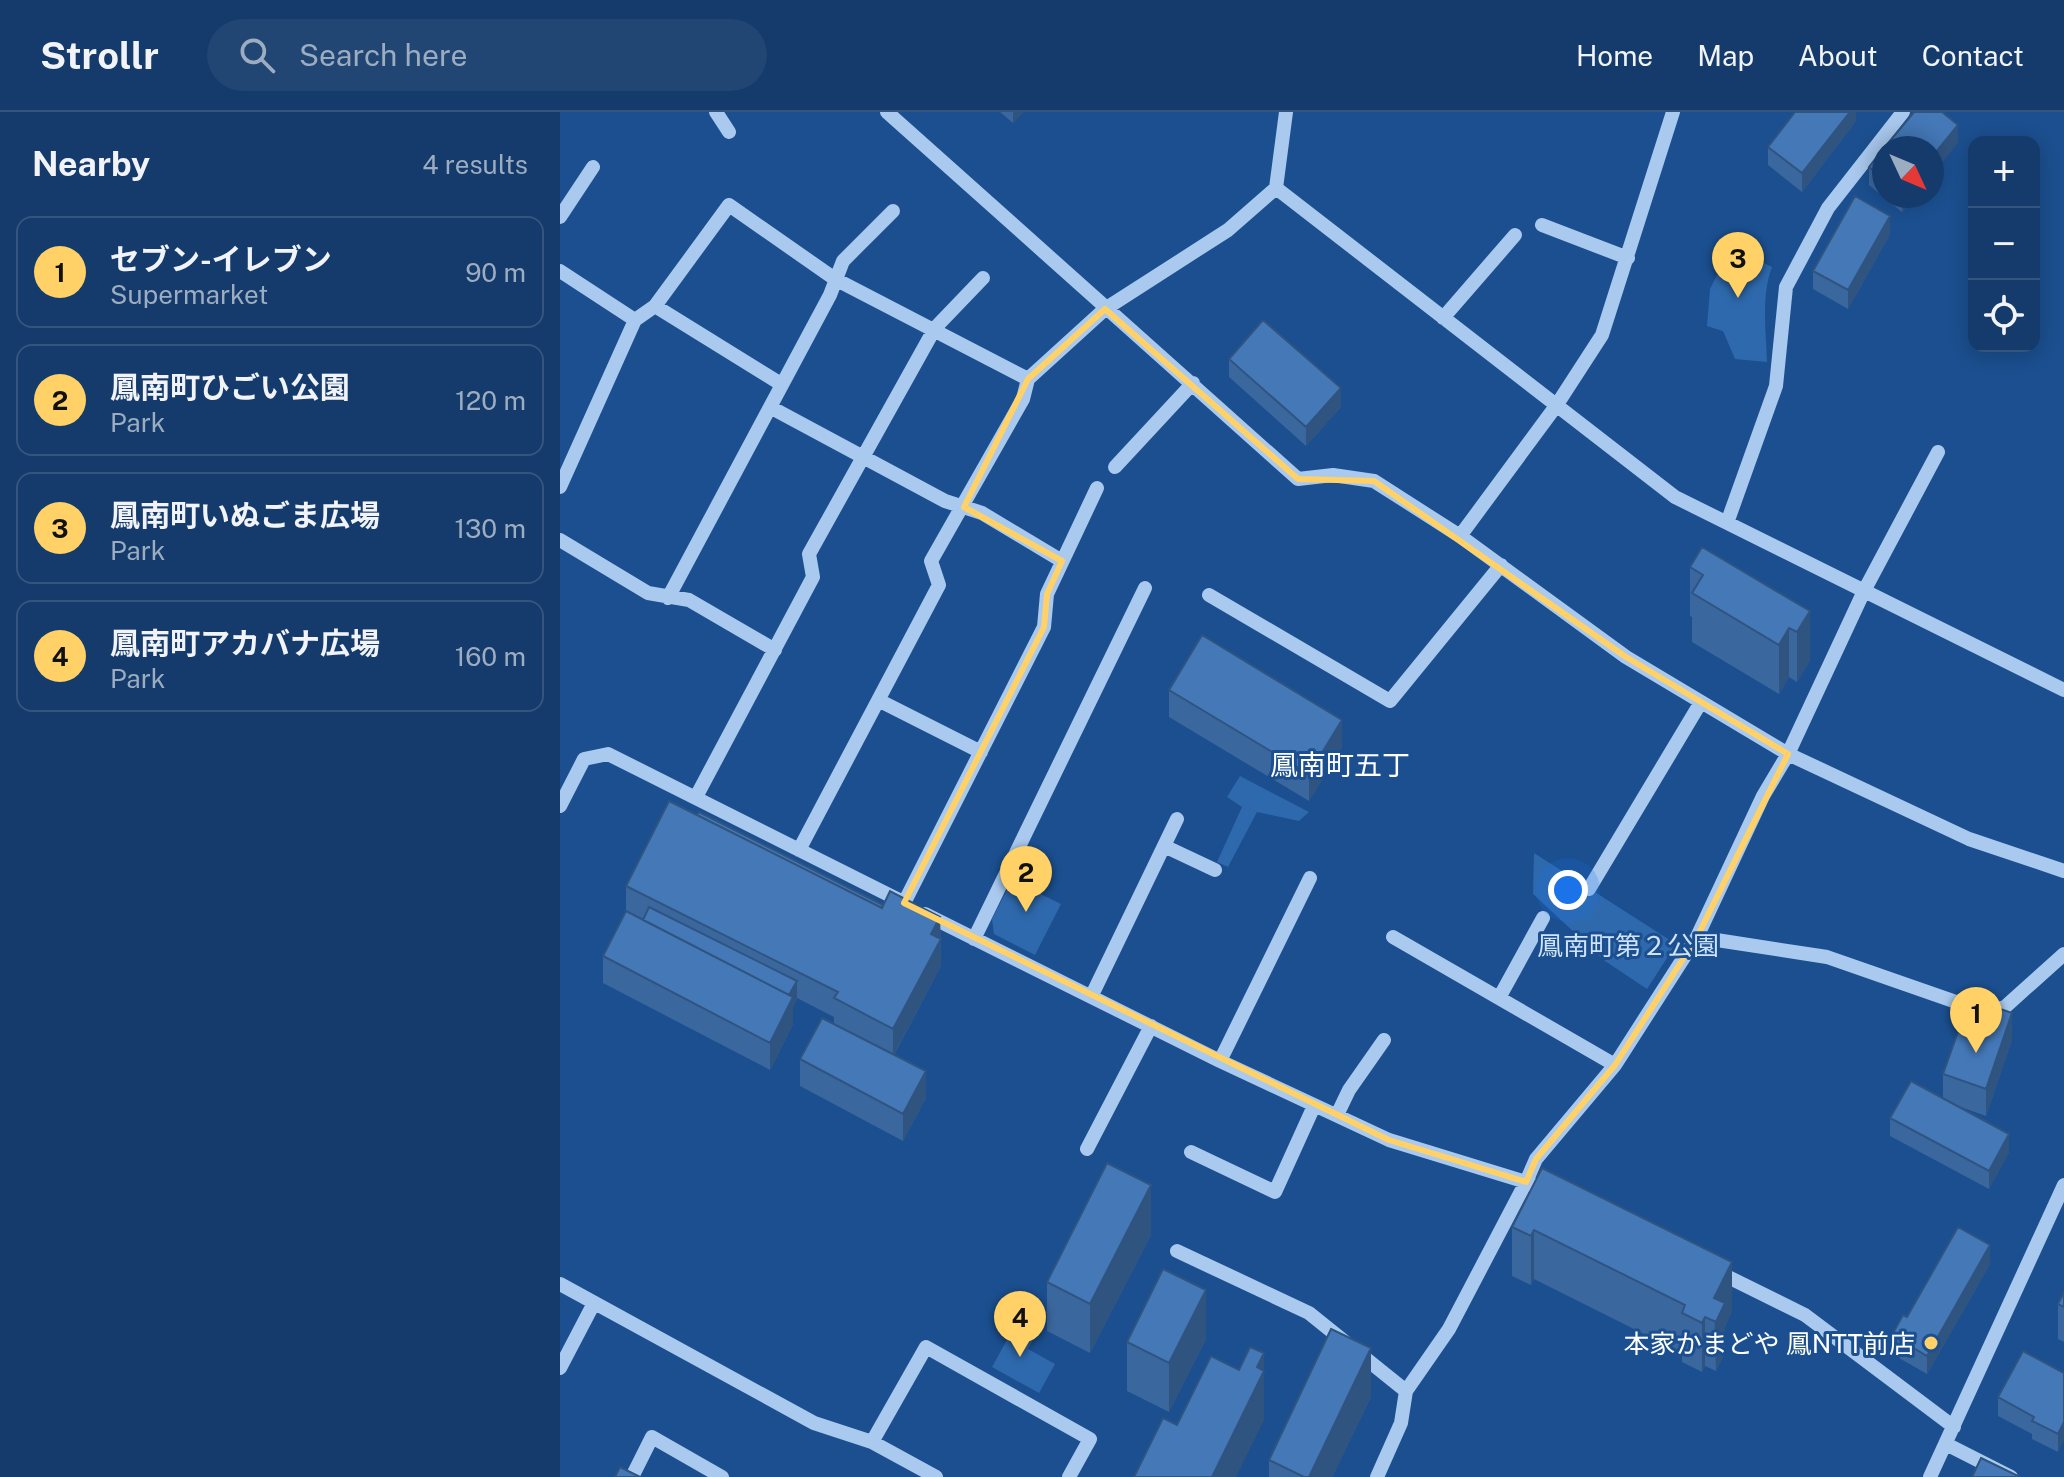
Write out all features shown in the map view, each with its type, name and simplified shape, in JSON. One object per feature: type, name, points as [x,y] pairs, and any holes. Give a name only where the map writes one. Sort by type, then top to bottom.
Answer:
[{"type":"street","points":[[716,112],[729,132]]},
{"type":"street","points":[[887,112],[1298,479],[1333,475],[1374,481],[1460,536],[1626,657],[1788,754],[1969,839],[2064,871]]},
{"type":"street","points":[[799,850],[939,585],[931,561],[1023,399],[1028,379],[1105,309],[1228,230],[1276,188],[1286,112]]},
{"type":"street","points":[[1460,536],[1556,406],[1602,335],[1673,112]]},
{"type":"street","points":[[1727,523],[1776,386],[1786,287],[1828,208],[1903,112]]},
{"type":"street","points":[[560,217],[593,167]]},
{"type":"street","points":[[1276,188],[1675,497],[2064,690]]},
{"type":"street","points":[[560,487],[635,320],[655,306],[729,205],[835,279],[935,328],[1028,379]]},
{"type":"street","points":[[668,598],[830,295],[843,261],[893,211]]},
{"type":"street","points":[[1542,225],[1628,258]]},
{"type":"street","points":[[1443,318],[1515,235]]},
{"type":"street","points":[[560,271],[635,320]]},
{"type":"street","points":[[696,797],[813,577],[809,554],[935,328],[983,278]]},
{"type":"street","points":[[655,306],[781,384]]},
{"type":"street","points":[[1115,467],[1193,383]]},
{"type":"street","points":[[770,407],[945,501],[982,513],[1062,561]]},
{"type":"street","points":[[1377,1477],[1401,1423],[1406,1391],[1449,1329],[1536,1159],[1615,1065],[1697,937],[1763,796],[1788,754],[1864,591],[1938,452]]},
{"type":"street","points":[[904,903],[1044,627],[1047,594],[1097,488]]},
{"type":"street","points":[[560,540],[648,593],[689,600],[775,650]]},
{"type":"street","points":[[1209,595],[1390,701],[1501,565]]},
{"type":"street","points":[[974,939],[1145,588]]},
{"type":"street","points":[[880,701],[981,752]]},
{"type":"street","points":[[1589,889],[1701,702]]},
{"type":"street","points":[[560,806],[584,759],[608,754],[1314,1106],[1389,1140],[1566,1197]]},
{"type":"street","points":[[1092,995],[1177,819]]},
{"type":"street","points":[[1164,846],[1215,870]]},
{"type":"street","points":[[1220,1061],[1310,878]]},
{"type":"street","points":[[1499,998],[1543,918]]},
{"type":"street","points":[[1393,937],[1615,1065]]},
{"type":"street","points":[[1697,937],[1827,957],[1985,1012],[2005,1007],[2064,954]]},
{"type":"street","points":[[1087,1149],[1151,1026]]},
{"type":"street","points":[[1337,1115],[1349,1090],[1384,1040]]},
{"type":"street","points":[[1191,1152],[1275,1192],[1314,1106]]},
{"type":"street","points":[[1930,1477],[2064,1185]]},
{"type":"street","points":[[1177,1251],[1309,1313],[1406,1391]]},
{"type":"street","points":[[1706,1266],[1805,1315],[1954,1427]]},
{"type":"street","points":[[560,1284],[814,1423],[872,1442],[936,1477]]},
{"type":"street","points":[[560,1368],[594,1303]]},
{"type":"street","points":[[872,1442],[926,1347],[1090,1439],[1069,1477]]},
{"type":"street","points":[[632,1477],[652,1437],[722,1477]]},
{"type":"street","points":[[1946,1444],[2011,1477]]},
{"type":"highlighted area","points":[[1105,309],[1298,479],[1374,481],[1626,657],[1788,754],[1697,937],[1615,1065],[1536,1159],[1526,1182],[1389,1140],[904,903],[1044,627],[1047,594],[1062,561],[964,507],[1028,379]]},
{"type":"green space","points":[[1731,247],[1772,267],[1765,302],[1767,362],[1735,359],[1723,331],[1707,326],[1710,289]]},
{"type":"green space","points":[[1240,776],[1309,812],[1299,821],[1257,812],[1228,867],[1217,862],[1242,807],[1227,797]]},
{"type":"green space","name":"鳳南町第２公園","points":[[1534,853],[1676,944],[1647,989],[1605,961],[1533,894]]},
{"type":"green space","points":[[1012,880],[1061,904],[1035,955],[994,934],[992,919]]},
{"type":"green space","points":[[1014,1327],[1034,1338],[1028,1349],[1055,1364],[1039,1393],[992,1367]]},
{"type":"building","points":[[1795,112],[1850,112],[1802,173],[1768,147]]},
{"type":"building","points":[[1914,112],[1942,112],[1958,125],[1944,142],[1944,136],[1894,136]]},
{"type":"building","points":[[1855,196],[1890,216],[1848,290],[1813,271]]},
{"type":"building","points":[[1263,320],[1341,388],[1306,427],[1229,359]]},
{"type":"building","points":[[1702,547],[1810,611],[1797,632],[1789,628],[1779,645],[1692,593],[1703,575],[1690,567]]},
{"type":"building","points":[[1202,635],[1342,720],[1309,774],[1169,690]]},
{"type":"building","points":[[669,801],[882,908],[890,891],[940,917],[931,934],[941,939],[893,1029],[834,998],[838,992],[626,886]]},
{"type":"building","points":[[699,812],[883,905],[882,908],[697,815]]},
{"type":"building","points":[[649,907],[797,981],[789,995],[643,920]]},
{"type":"building","points":[[626,911],[793,997],[770,1043],[603,956]]},
{"type":"building","points":[[1970,998],[2012,1013],[1986,1089],[1943,1074]]},
{"type":"building","points":[[822,1018],[926,1071],[903,1114],[800,1059]]},
{"type":"building","points":[[1911,1081],[2009,1134],[1989,1171],[1890,1118]]},
{"type":"building","points":[[1107,1163],[1151,1185],[1090,1304],[1047,1282]]},
{"type":"building","points":[[1542,1168],[1732,1262],[1714,1298],[1725,1303],[1716,1322],[1705,1317],[1702,1323],[1682,1313],[1685,1305],[1534,1230],[1531,1236],[1512,1227]]},
{"type":"building","points":[[1958,1227],[1990,1245],[1927,1356],[1892,1335],[1903,1315],[1907,1317]]},
{"type":"building","points":[[1163,1269],[1206,1290],[1169,1363],[1127,1342]]},
{"type":"building","points":[[2064,1292],[2064,1307],[2058,1304]]},
{"type":"building","points":[[1331,1329],[1371,1348],[1309,1477],[1304,1477],[1269,1460]]},
{"type":"building","points":[[1250,1347],[1264,1353],[1257,1367],[1264,1371],[1212,1477],[1134,1477],[1163,1418],[1177,1425],[1211,1356],[1239,1370]]},
{"type":"building","points":[[2023,1351],[2064,1373],[2064,1422],[2058,1434],[2032,1421],[2034,1417],[1998,1397]]},
{"type":"building","points":[[1981,1458],[2020,1477],[1972,1477]]},
{"type":"building","points":[[620,1467],[640,1477],[615,1477]]},
{"type":"place","name":"鳳南町いぬごま広場","points":[[1738,298]]},
{"type":"place","name":"鳳南町ひごい公園","points":[[1026,912]]},
{"type":"place","name":"セブン-イレブン","points":[[1976,1053]]},
{"type":"place","name":"本家かまどや 鳳NTT前店","points":[[1931,1343]]},
{"type":"place","name":"鳳南町アカバナ広場","points":[[1020,1357]]},
{"type":"district","name":"鳳南町五丁","points":[[1340,764]]}]
